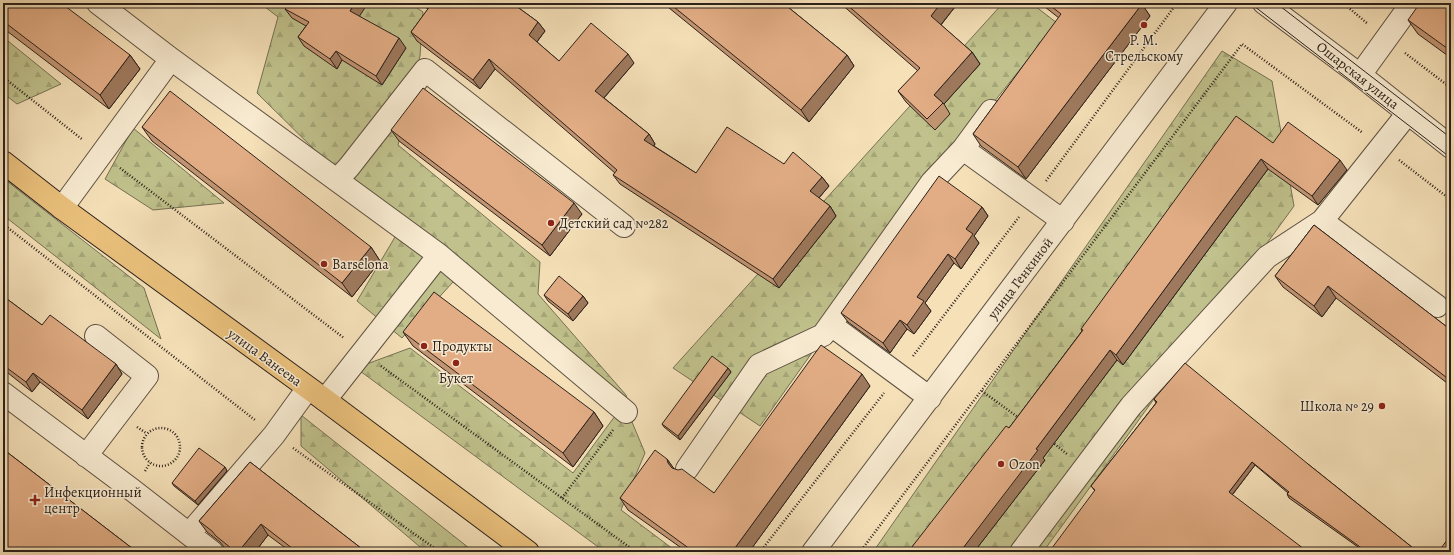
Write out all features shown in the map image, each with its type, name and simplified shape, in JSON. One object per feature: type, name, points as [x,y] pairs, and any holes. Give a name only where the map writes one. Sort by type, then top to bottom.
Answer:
[{"type":"main road","name":"улица Ванеева","points":[[3,162],[62,208],[316,394],[528,552]]},
{"type":"street","name":"улица Генкиной","points":[[813,552],[1226,3]]},
{"type":"street","name":"Ошарская улица","points":[[1264,3],[1360,75],[1451,147]]},
{"type":"street","points":[[1360,75],[1412,3]]},
{"type":"street","points":[[111,6],[172,59],[440,255],[626,412]]},
{"type":"street","points":[[62,208],[172,59]]},
{"type":"street","points":[[337,180],[349,167],[425,70],[624,226]]},
{"type":"street","points":[[687,469],[759,365],[823,335],[932,182],[963,149],[1001,98]]},
{"type":"street","points":[[1021,552],[1131,406],[1267,257],[1322,222],[1408,113]]},
{"type":"street","points":[[963,149],[1063,221]]},
{"type":"street","points":[[1322,222],[1436,306]]},
{"type":"street","points":[[188,534],[274,435],[316,394],[362,353],[440,255]]},
{"type":"street","points":[[831,325],[930,398]]},
{"type":"street","points":[[86,456],[147,376],[96,336]]},
{"type":"street","points":[[3,393],[212,552]]},
{"type":"path","points":[[860,552],[1242,44],[1382,147],[1451,200]]},
{"type":"path","points":[[3,77],[101,154],[362,353],[636,552]]},
{"type":"path","points":[[3,224],[274,435],[440,552]]},
{"type":"path","points":[[760,552],[899,375]]},
{"type":"path","points":[[982,391],[1024,422]]},
{"type":"path","points":[[562,498],[626,412]]},
{"type":"path","points":[[156,428],[167,428],[176,434],[181,444],[179,455],[172,464],[161,466],[150,463],[143,454],[142,443],[146,433],[156,428]]},
{"type":"path","points":[[1049,440],[1085,467]]},
{"type":"green space","points":[[260,3],[410,3],[423,12],[420,56],[398,145],[540,262],[538,294],[626,395],[632,422],[645,453],[621,510],[677,552],[605,552],[356,368],[410,348],[573,473],[618,412],[453,282],[402,338],[357,301],[398,232],[257,93],[278,17]]},
{"type":"green space","points":[[1003,3],[1031,3],[1057,23],[958,147],[760,426],[673,368]]},
{"type":"green space","points":[[3,37],[61,84],[17,104],[3,93]]},
{"type":"green space","points":[[1222,51],[1272,81],[1294,206],[1043,552],[873,552]]},
{"type":"green space","points":[[133,128],[224,203],[153,210],[105,179]]},
{"type":"green space","points":[[3,178],[144,288],[161,339],[3,215]]},
{"type":"green space","points":[[301,415],[474,552],[426,552],[301,446]]},
{"type":"building","points":[[3,3],[61,3],[130,55],[100,95],[3,21]]},
{"type":"building","points":[[289,3],[311,3],[316,6],[318,3],[355,3],[350,11],[399,38],[376,76],[336,51],[330,59],[298,37],[309,22],[285,9]]},
{"type":"building","points":[[426,3],[512,3],[538,22],[529,35],[559,61],[591,23],[628,54],[595,91],[649,134],[644,140],[696,173],[727,127],[784,164],[793,152],[822,177],[810,191],[830,206],[773,279],[613,175],[617,170],[489,59],[473,80],[411,32],[430,6]]},
{"type":"building","points":[[669,3],[783,3],[847,55],[801,110]]},
{"type":"building","points":[[845,3],[941,3],[931,16],[972,52],[934,95],[943,103],[927,119],[898,91],[920,68]]},
{"type":"building","points":[[1047,3],[1142,4],[1018,167],[973,134],[1061,14]]},
{"type":"building","points":[[1420,3],[1451,3],[1451,51],[1408,20]]},
{"type":"building","points":[[423,88],[574,203],[542,245],[391,130]]},
{"type":"building","points":[[170,91],[371,247],[342,283],[142,127]]},
{"type":"building","points":[[1236,116],[1273,143],[1288,122],[1340,160],[1312,196],[1261,159],[1116,355],[1110,350],[1036,449],[1038,450],[960,552],[908,552],[1006,426],[1009,428],[1083,330],[1081,329]]},
{"type":"building","points":[[939,176],[982,207],[966,229],[973,234],[955,259],[948,254],[917,297],[924,301],[907,325],[900,320],[883,343],[841,313]]},
{"type":"building","points":[[1314,225],[1451,330],[1451,381],[1328,286],[1314,306],[1275,276]]},
{"type":"building","points":[[559,276],[583,296],[568,314],[544,295]]},
{"type":"building","points":[[434,292],[594,412],[563,453],[403,332]]},
{"type":"building","points":[[3,296],[42,325],[50,315],[116,364],[82,410],[33,373],[26,382],[3,365]]},
{"type":"building","points":[[821,345],[862,374],[732,552],[694,552],[620,498],[655,450],[667,459],[672,468],[678,470],[682,469],[714,493]]},
{"type":"building","points":[[712,356],[728,368],[678,436],[662,424]]},
{"type":"building","points":[[1185,363],[1418,552],[1367,552],[1287,494],[1289,492],[1252,462],[1229,492],[1308,552],[1049,552],[1095,490],[1091,486],[1157,402],[1154,399]]},
{"type":"building","points":[[199,448],[225,467],[195,501],[172,483]]},
{"type":"building","name":"Инфекционный центр","points":[[3,449],[137,552],[23,552],[16,547],[12,552],[3,552]]},
{"type":"building","points":[[250,462],[366,552],[297,552],[261,524],[238,552],[236,552],[199,521]]},
{"type":"building","points":[[1451,535],[1451,552],[1438,552]]},
{"type":"tram line","points":[[1250,3],[1451,158]]},
{"type":"tram line","points":[[1276,3],[1451,138]]},
{"type":"place","name":"Р. М. Стрельскому","points":[[1144,25]]},
{"type":"place","name":"Детский сад №282","points":[[551,223]]},
{"type":"place","name":"Barselona","points":[[324,264]]},
{"type":"place","name":"Продукты","points":[[424,346]]},
{"type":"place","name":"Букет","points":[[456,363]]},
{"type":"place","name":"Школа № 29","points":[[1382,406]]},
{"type":"place","name":"Ozon","points":[[1001,464]]},
{"type":"place","name":"Инфекционный центр","points":[[35,500]]}]
